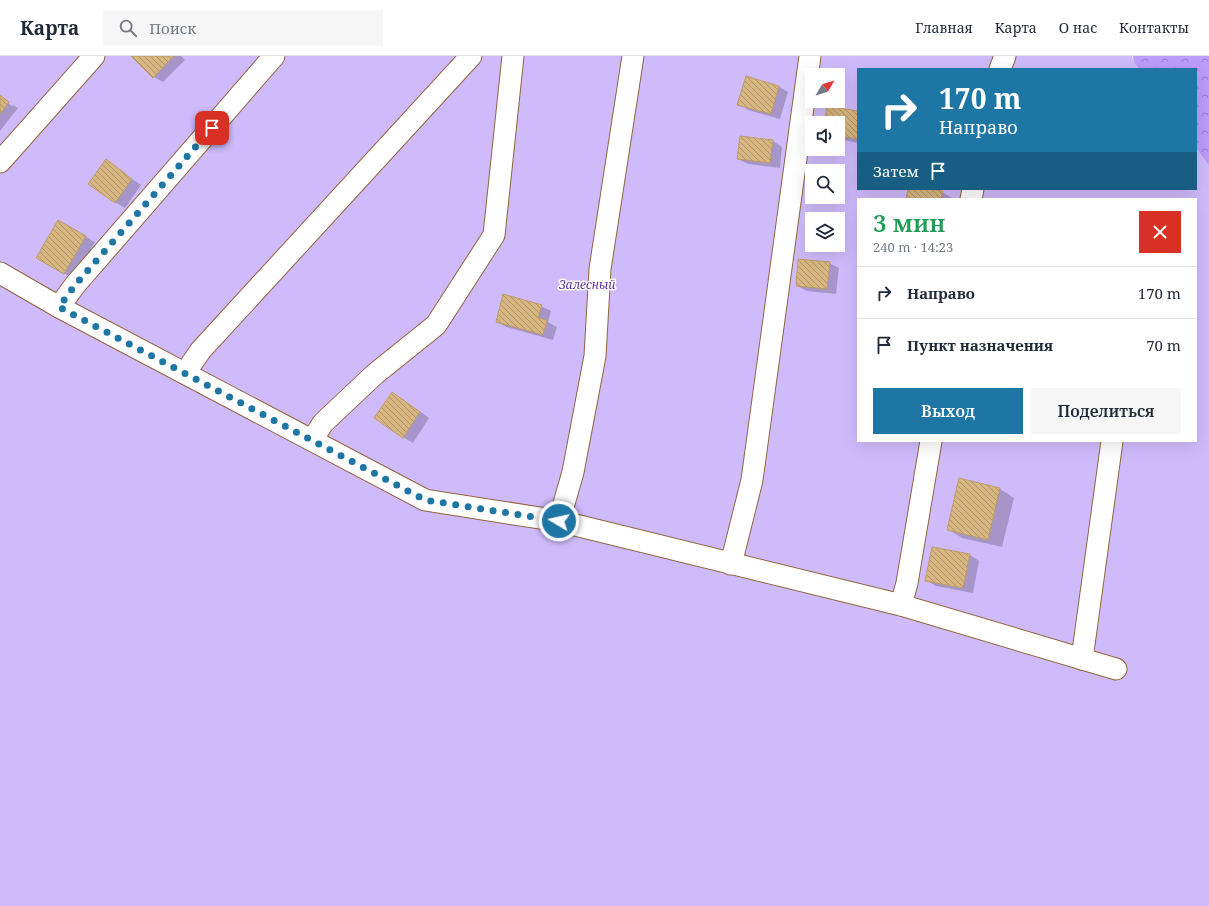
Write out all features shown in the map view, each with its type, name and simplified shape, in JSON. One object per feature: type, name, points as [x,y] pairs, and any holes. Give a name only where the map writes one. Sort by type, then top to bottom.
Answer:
[{"type":"lane","points":[[0,162],[94,56]]},
{"type":"lane","points":[[59,307],[75,285],[274,56]]},
{"type":"lane","points":[[185,373],[201,350],[471,56]]},
{"type":"lane","points":[[312,440],[323,424],[375,374],[436,325],[494,235],[513,56]]},
{"type":"lane","points":[[559,521],[573,472],[595,356],[600,269],[633,56]]},
{"type":"lane","points":[[731,564],[752,480],[810,56]]},
{"type":"lane","points":[[1000,68],[1005,56]]},
{"type":"lane","points":[[0,273],[59,307],[425,500],[559,521],[901,605],[1116,668]]},
{"type":"lane","points":[[901,605],[907,583],[931,442]]},
{"type":"lane","points":[[1082,658],[1112,442]]},
{"type":"green space","name":"Залесный","points":[[0,56],[1132,56],[1134,63],[1138,68],[857,68],[857,190],[1197,190],[1197,149],[1209,166],[1209,906],[0,906]]},
{"type":"green space","points":[[1133,56],[1209,56],[1209,166],[1197,149],[1197,68],[1138,68],[1134,63]]},
{"type":"building","points":[[131,56],[174,56],[153,78]]},
{"type":"building","points":[[746,76],[779,86],[771,114],[737,105]]},
{"type":"building","points":[[0,95],[9,102],[0,114]]},
{"type":"building","points":[[827,108],[857,111],[857,139],[845,137],[845,116],[825,116]]},
{"type":"building","points":[[740,136],[773,140],[770,163],[737,159]]},
{"type":"building","points":[[106,159],[132,179],[115,203],[88,184]]},
{"type":"building","points":[[908,190],[943,191],[941,198],[906,198]]},
{"type":"building","points":[[58,220],[86,236],[64,274],[36,258]]},
{"type":"building","points":[[798,259],[830,262],[827,289],[796,286]]},
{"type":"building","points":[[503,294],[542,305],[538,318],[547,320],[543,335],[496,322]]},
{"type":"building","points":[[392,392],[420,412],[403,438],[374,418]]},
{"type":"building","points":[[959,478],[1000,488],[988,540],[947,530]]},
{"type":"building","points":[[932,547],[970,554],[963,588],[925,581]]},
{"type":"route","points":[[212,128],[75,285],[59,307],[425,500],[559,521]]}]
